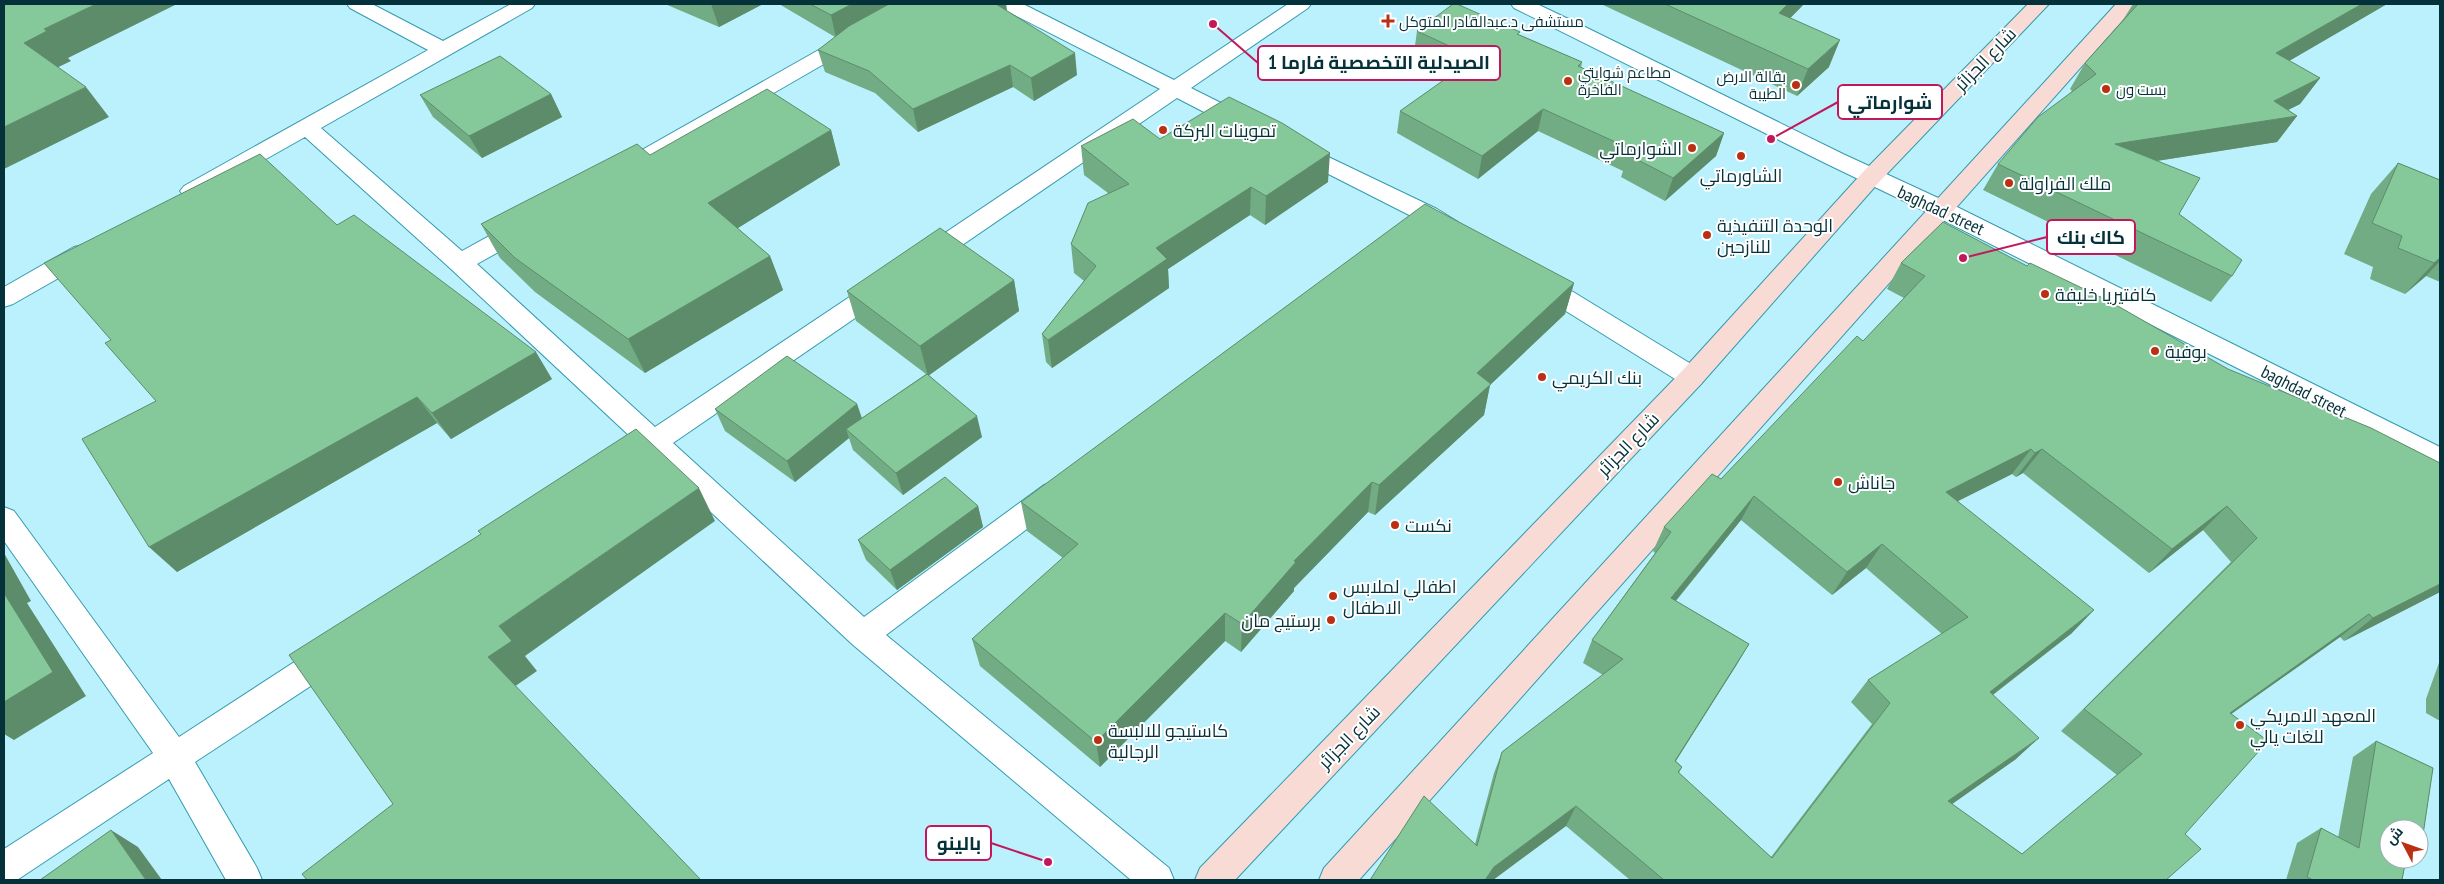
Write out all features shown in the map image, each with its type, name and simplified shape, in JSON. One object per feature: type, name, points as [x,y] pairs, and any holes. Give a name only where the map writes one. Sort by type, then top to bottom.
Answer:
[{"type":"main road","name":"شارع الجزائر","points":[[1212,880],[1692,377],[1870,177],[2039,4]]},
{"type":"main road","points":[[1336,880],[2127,4]]},
{"type":"street","points":[[357,4],[444,50]]},
{"type":"street","points":[[176,200],[525,4]]},
{"type":"street","points":[[597,185],[914,4]]},
{"type":"street","points":[[1008,4],[1428,215],[1471,241]]},
{"type":"street","points":[[604,475],[1301,4]]},
{"type":"street","name":"baghdad street","points":[[1521,4],[1611,46],[1870,177],[1940,209],[2440,459]]},
{"type":"street","points":[[306,126],[460,264],[863,635],[1157,880]]},
{"type":"street","points":[[460,264],[546,214]]},
{"type":"street","points":[[1405,233],[1428,215]]},
{"type":"street","points":[[4,298],[99,244]]},
{"type":"street","points":[[1522,272],[1692,377]]},
{"type":"street","points":[[863,635],[1070,481]]},
{"type":"street","points":[[4,519],[175,758],[245,880]]},
{"type":"street","points":[[4,868],[357,638]]},
{"type":"building","points":[[4,4],[96,4],[44,29],[47,31],[24,43],[86,87],[4,127]]},
{"type":"building","points":[[810,4],[852,4],[831,15]]},
{"type":"building","points":[[889,4],[996,4],[1075,53],[1031,78],[1010,65],[913,109],[869,71],[818,50],[849,26]]},
{"type":"building","points":[[1453,4],[1457,4],[1520,32],[1517,34],[1582,62],[1578,66],[1724,133],[1673,178],[1628,155],[1633,150],[1543,109],[1482,156],[1400,111],[1475,58],[1417,31]]},
{"type":"building","points":[[1665,4],[1788,4],[1779,13],[1840,40],[1808,69]]},
{"type":"building","points":[[2138,4],[2362,4],[2276,53],[2320,78],[2274,101],[2297,116],[2115,144],[2200,178],[2179,214],[2242,260],[2232,276],[1998,164],[2038,117],[2096,74],[2085,63]]},
{"type":"building","points":[[500,56],[551,94],[469,136],[420,95]]},
{"type":"building","points":[[767,89],[831,130],[708,203],[770,256],[628,339],[515,258],[481,224],[637,144],[650,155]]},
{"type":"building","points":[[1229,97],[1282,123],[1330,153],[1266,196],[1251,187],[1156,248],[1167,259],[1048,340],[1042,334],[1096,266],[1071,244],[1088,203],[1129,184],[1081,146],[1133,119],[1160,139]]},
{"type":"building","points":[[260,154],[337,225],[354,215],[536,352],[432,413],[417,397],[149,547],[82,439],[156,401],[105,343],[111,340],[44,263]]},
{"type":"building","points":[[2398,163],[2440,180],[2440,258],[2434,263],[2398,248],[2402,236],[2372,223]]},
{"type":"building","points":[[1425,204],[1574,283],[1477,373],[1491,384],[1379,485],[1372,482],[1294,561],[1296,562],[1242,624],[1225,613],[1096,742],[972,639],[1078,544],[1021,502]]},
{"type":"building","points":[[1943,222],[2027,266],[2030,263],[2109,301],[2228,369],[2371,428],[2440,463],[2440,584],[2373,618],[2369,614],[2230,713],[2268,741],[2185,834],[2201,849],[2166,880],[1664,880],[1576,806],[1494,867],[1485,880],[1370,880],[1424,796],[1477,846],[1502,752],[1623,659],[1592,640],[1671,532],[1664,527],[1712,474],[1721,479],[1857,336],[1863,341],[1925,276],[1901,263]],"holes":[[[2031,449],[2035,453],[2042,449],[2172,549],[2227,506],[2257,538],[2084,709],[2142,754],[2022,854],[1948,801],[2039,738],[1990,692],[2094,610],[1946,492]],[[1754,496],[1847,572],[1882,544],[1968,617],[1868,680],[1890,703],[1772,858],[1678,772],[1682,767],[1675,761],[1749,644],[1671,598]]]},
{"type":"building","points":[[940,228],[1014,280],[920,346],[847,291]]},
{"type":"building","points":[[787,356],[857,404],[787,461],[715,409]]},
{"type":"building","points":[[927,374],[977,416],[896,473],[846,429]]},
{"type":"building","points":[[636,429],[699,488],[499,626],[512,641],[488,657],[701,880],[307,880],[302,874],[393,804],[289,655],[481,534],[478,531]]},
{"type":"building","points":[[945,477],[978,506],[890,570],[858,540]]},
{"type":"building","points":[[4,593],[53,672],[4,702]]},
{"type":"building","points":[[2376,741],[2433,768],[2425,819],[2379,819],[2379,869],[2404,869],[2402,880],[2313,880],[2307,877],[2321,828],[2359,848]]},
{"type":"building","points":[[111,830],[146,880],[40,880]]},
{"type":"place","name":"مستشفى د.عبدالقادر المتوكل","points":[[1388,21]]},
{"type":"place","name":"الصيدلية التخصصية فارما 1","points":[[1213,24]]},
{"type":"place","name":"مطاعم شوايتي الفاخرة","points":[[1568,81]]},
{"type":"place","name":"بقالة الارض الطيبة","points":[[1796,85]]},
{"type":"place","name":"بست ون","points":[[2106,89]]},
{"type":"place","name":"تموينات البركة","points":[[1163,130]]},
{"type":"place","name":"شوارماتي","points":[[1771,139]]},
{"type":"place","name":"الشوارماتي","points":[[1692,148]]},
{"type":"place","name":"الشاورماتي","points":[[1741,156]]},
{"type":"place","name":"ملك الفراولة","points":[[2009,183]]},
{"type":"place","name":"الوحدة التنفيذية للنازحين","points":[[1707,235]]},
{"type":"place","name":"كاك بنك","points":[[1963,258]]},
{"type":"place","name":"كافتيريا خليفة","points":[[2045,294]]},
{"type":"place","name":"بوفية","points":[[2155,351]]},
{"type":"place","name":"بنك الكريمي","points":[[1542,377]]},
{"type":"place","name":"جاناش","points":[[1838,482]]},
{"type":"place","name":"نكست","points":[[1395,525]]},
{"type":"place","name":"اطفالي لملابس الاطفال","points":[[1333,596]]},
{"type":"place","name":"برستيج مان","points":[[1331,620]]},
{"type":"place","name":"المعهد الامريكي للغات يالي","points":[[2240,725]]},
{"type":"place","name":"كاستيجو للالبسة الرجالية","points":[[1098,740]]},
{"type":"place","name":"بالينو","points":[[1048,862]]}]
